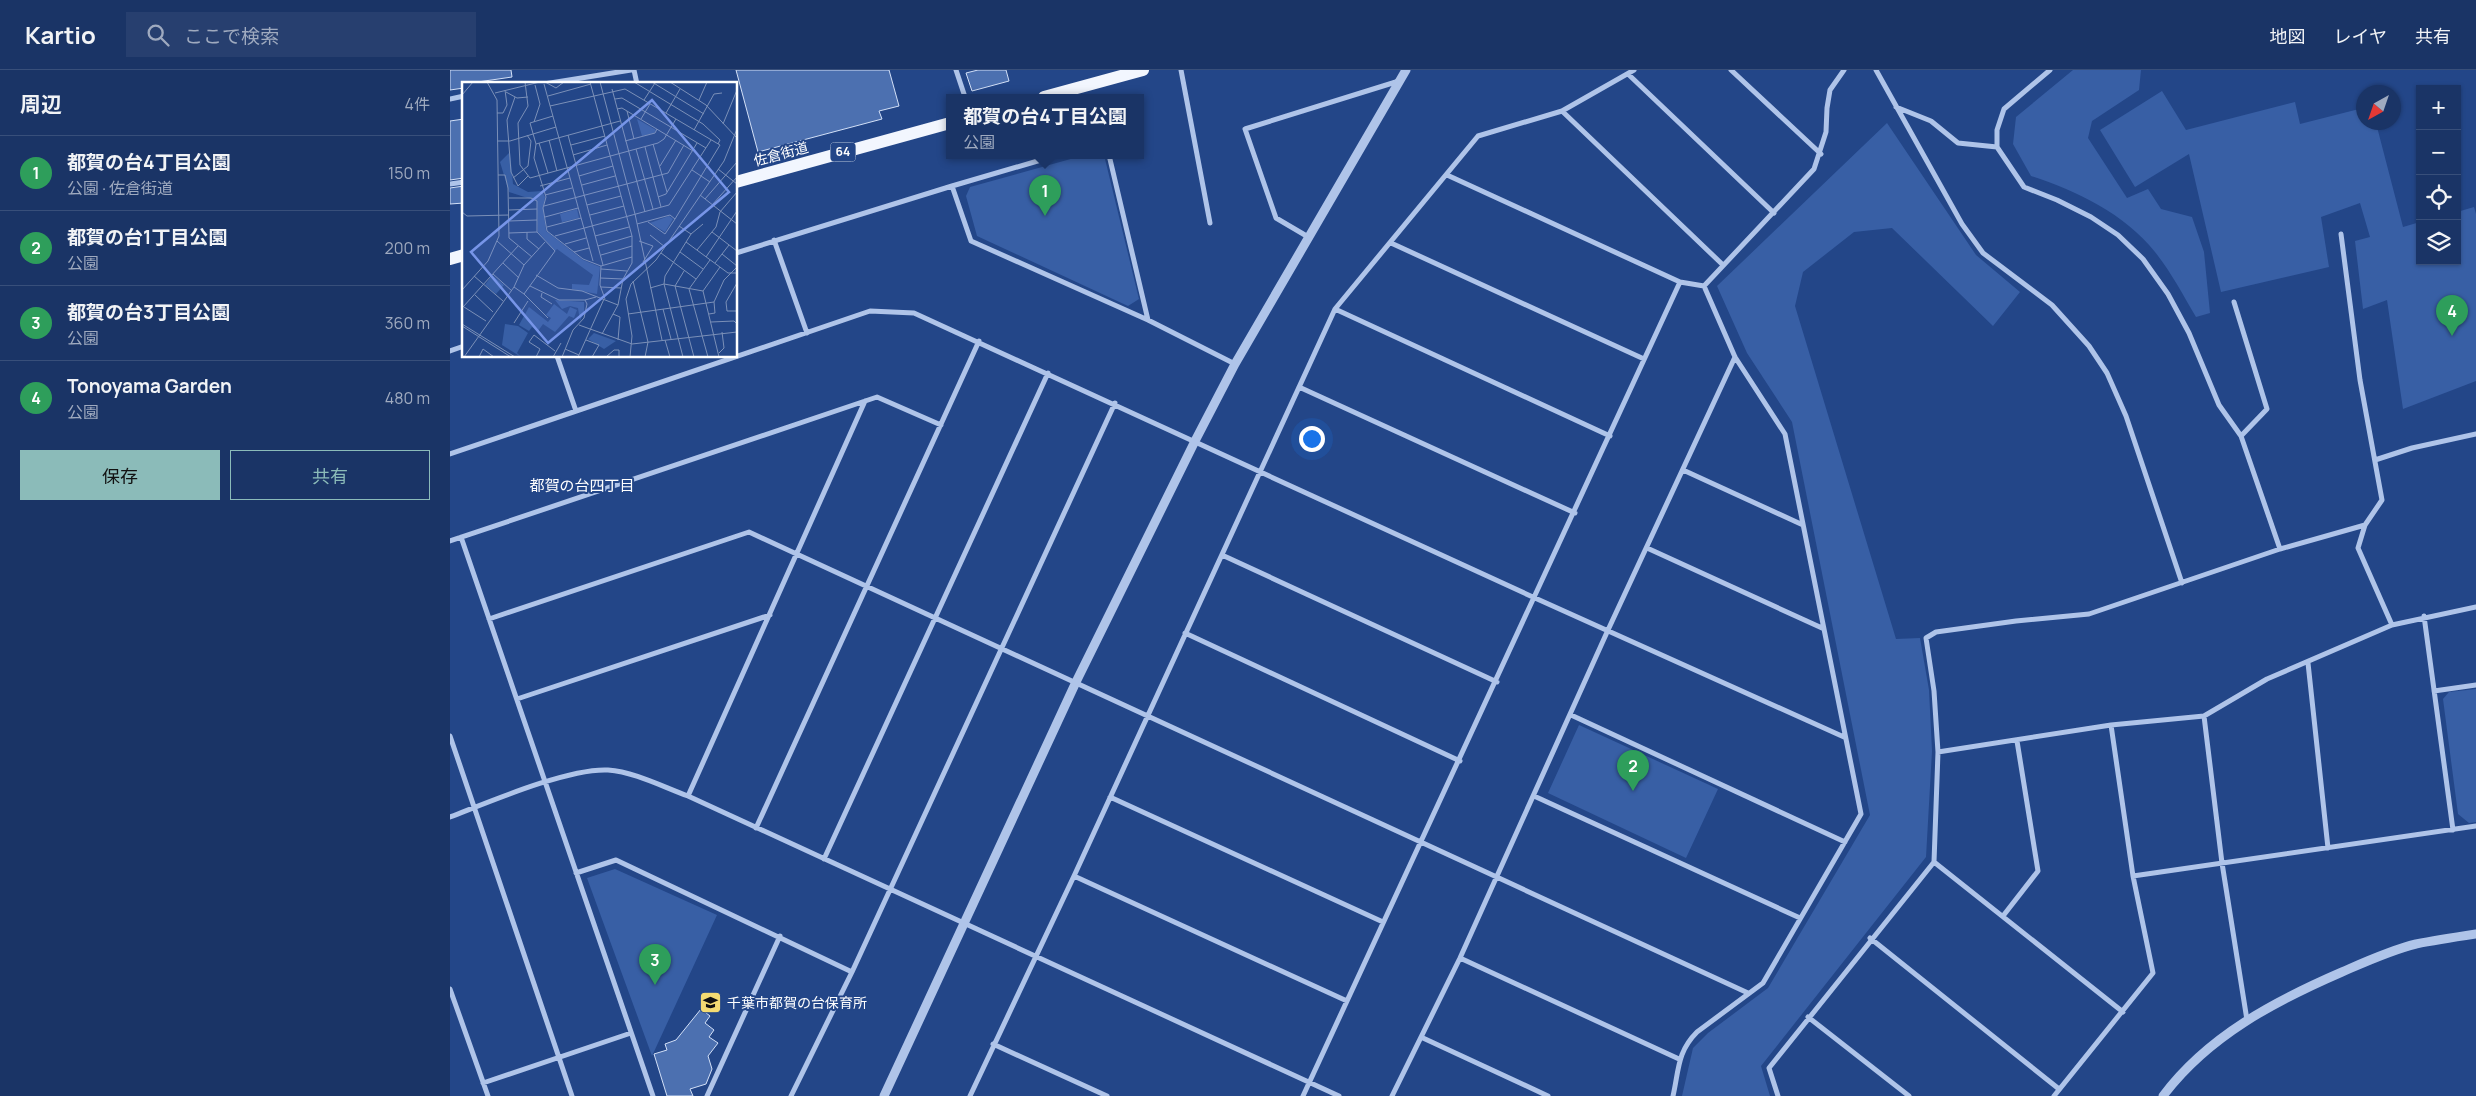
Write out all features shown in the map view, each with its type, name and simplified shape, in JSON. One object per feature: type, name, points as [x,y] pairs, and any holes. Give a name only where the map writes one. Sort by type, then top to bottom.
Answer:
[{"type":"main road","points":[[1055,94],[1142,70]]},
{"type":"main road","name":"佐倉街道","points":[[738,181],[946,124]]},
{"type":"street","points":[[557,82],[633,70]]},
{"type":"street","points":[[956,70],[964,94]]},
{"type":"street","points":[[1181,70],[1210,223]]},
{"type":"street","points":[[884,1096],[1076,682],[1195,441],[1235,364],[1406,70]]},
{"type":"street","points":[[970,1096],[1074,876],[1335,309],[1478,136],[1562,111],[1634,70]]},
{"type":"street","points":[[1731,70],[1821,154]]},
{"type":"street","points":[[1704,286],[1814,169],[1821,154],[1826,132],[1826,108],[1830,90],[1844,70]]},
{"type":"street","points":[[1876,70],[1962,224],[1983,253],[2052,305],[2090,346],[2107,373],[2126,416],[2182,583]]},
{"type":"street","points":[[2050,70],[2004,109],[1997,130],[1997,147],[2024,187],[2057,200],[2091,217],[2118,235],[2143,259],[2168,294],[2189,333],[2219,405],[2241,436],[2280,550]]},
{"type":"street","points":[[1628,74],[1774,212]]},
{"type":"street","points":[[1310,238],[1276,218],[1245,129],[1400,81]]},
{"type":"street","points":[[1896,107],[1931,120],[1958,143],[1997,147]]},
{"type":"street","points":[[1562,111],[1723,264]]},
{"type":"street","points":[[738,252],[1044,159]]},
{"type":"street","points":[[1110,159],[1148,320]]},
{"type":"street","points":[[1447,175],[1680,282],[1704,286]]},
{"type":"street","points":[[952,186],[971,241],[1148,320],[1235,364]]},
{"type":"street","points":[[2340,234],[2360,380],[2382,500],[2365,525],[2358,548],[2392,625]]},
{"type":"street","points":[[774,240],[807,333]]},
{"type":"street","points":[[1391,243],[1644,360]]},
{"type":"street","points":[[1304,1096],[1383,922],[1423,842],[1497,682],[1680,282]]},
{"type":"street","points":[[1673,1096],[1679,1059],[1687,1042],[1696,1032],[1763,983],[1861,814],[1822,628],[1785,434],[1735,357],[1704,286]]},
{"type":"street","points":[[2234,302],[2267,409],[2241,436]]},
{"type":"street","points":[[1335,309],[1610,436]]},
{"type":"street","points":[[738,356],[870,311],[894,310],[914,313],[979,341],[1535,598],[1844,737]]},
{"type":"street","points":[[756,828],[979,341]]},
{"type":"street","points":[[450,351],[462,347]]},
{"type":"street","points":[[1392,1096],[1460,958],[1608,630],[1735,357]]},
{"type":"street","points":[[558,358],[576,411]]},
{"type":"street","points":[[450,454],[733,358]]},
{"type":"street","points":[[824,859],[1048,373]]},
{"type":"street","points":[[1299,387],[1575,513]]},
{"type":"street","points":[[450,541],[877,397],[941,425]]},
{"type":"street","points":[[688,796],[865,401]]},
{"type":"street","points":[[792,1096],[852,972],[1115,404]]},
{"type":"street","points":[[2375,460],[2412,448],[2476,434]]},
{"type":"street","points":[[1683,470],[1803,525]]},
{"type":"street","points":[[1778,1096],[1769,1068],[1870,938],[1934,862],[1938,752],[1934,691],[1926,638],[1936,632],[1990,624],[2089,614],[2280,550],[2365,525]]},
{"type":"street","points":[[489,619],[749,532],[1748,993]]},
{"type":"street","points":[[461,537],[653,1096]]},
{"type":"street","points":[[1647,548],[1822,628]]},
{"type":"street","points":[[1222,555],[1497,682]]},
{"type":"street","points":[[1938,752],[2111,726],[2204,716],[2267,679],[2392,625],[2424,616],[2476,607]]},
{"type":"street","points":[[517,699],[770,615]]},
{"type":"street","points":[[2424,616],[2453,830]]},
{"type":"street","points":[[1185,633],[1460,761]]},
{"type":"street","points":[[2308,662],[2328,848]]},
{"type":"street","points":[[2434,691],[2476,685]]},
{"type":"street","points":[[1571,715],[1845,842]]},
{"type":"street","points":[[2204,716],[2222,863],[2247,1020]]},
{"type":"street","points":[[2054,1096],[2153,973],[2134,876],[2111,726]]},
{"type":"street","points":[[450,736],[572,1096]]},
{"type":"street","points":[[2003,916],[2038,871],[2017,741]]},
{"type":"street","points":[[450,817],[546,782],[590,772],[607,770],[641,779],[688,796],[1339,1096]]},
{"type":"street","points":[[1534,796],[1800,918]]},
{"type":"street","points":[[1110,797],[1383,922]]},
{"type":"street","points":[[2134,876],[2476,826]]},
{"type":"street","points":[[576,873],[616,860],[780,936],[852,972]]},
{"type":"street","points":[[1934,862],[2123,1012]]},
{"type":"street","points":[[1074,876],[1347,1001]]},
{"type":"street","points":[[2163,1096],[2174,1082],[2212,1045],[2247,1020],[2299,991],[2362,963],[2415,944],[2476,934]]},
{"type":"street","points":[[707,1096],[780,936]]},
{"type":"street","points":[[1870,938],[2059,1089]]},
{"type":"street","points":[[1460,958],[1679,1059]]},
{"type":"street","points":[[450,989],[488,1096]]},
{"type":"street","points":[[1808,1016],[1908,1096]]},
{"type":"street","points":[[484,1083],[631,1033]]},
{"type":"street","points":[[1422,1038],[1548,1096]]},
{"type":"street","points":[[993,1044],[1107,1096]]},
{"type":"shaded area","points":[[2073,70],[2141,70],[2139,90],[2092,121],[2088,138],[2127,198],[2148,189],[2161,209],[2192,217],[2204,252],[2210,313],[2196,317],[2161,260],[2143,238],[2129,226],[2082,196],[2031,176],[2013,144],[2016,117]]},
{"type":"shaded area","points":[[2162,91],[2186,130],[2295,102],[2300,124],[2356,110],[2356,130],[2378,130],[2403,227],[2416,223],[2416,265],[2461,265],[2461,211],[2474,207],[2476,214],[2476,381],[2403,409],[2387,300],[2363,309],[2355,241],[2370,237],[2360,203],[2321,217],[2329,267],[2221,292],[2189,154],[2135,187],[2100,130]]},
{"type":"shaded area","points":[[1887,123],[1976,255],[2020,292],[1993,326],[1892,228],[1854,232],[1803,272],[1795,306],[1896,639],[1920,638],[1929,690],[1932,751],[1926,857],[1761,1066],[1770,1096],[1682,1096],[1693,1048],[1708,1033],[1768,988],[1870,815],[1792,422],[1747,353],[1717,286]]},
{"type":"shaded area","points":[[1071,159],[1105,159],[1139,299],[1128,306],[977,236],[966,196],[970,187]]},
{"type":"shaded area","points":[[2476,689],[2476,822],[2469,823],[2458,814],[2443,699],[2449,692]]},
{"type":"shaded area","points":[[1579,725],[1718,789],[1686,858],[1548,793]]},
{"type":"shaded area","points":[[615,869],[717,915],[652,1056],[587,878]]},
{"type":"building","points":[[450,70],[511,70],[512,77],[478,82],[462,82],[462,88],[450,90]]},
{"type":"building","points":[[736,70],[889,70],[899,106],[879,111],[882,119],[758,152]]},
{"type":"building","points":[[978,70],[1006,70],[1009,81],[972,91],[966,73]]},
{"type":"building","points":[[462,119],[462,178],[450,180],[450,121]]},
{"type":"building","points":[[462,186],[462,203],[450,204],[450,188]]},
{"type":"building","points":[[701,1009],[710,1016],[705,1023],[714,1030],[709,1037],[718,1043],[708,1056],[712,1069],[706,1084],[690,1089],[693,1096],[667,1096],[654,1054],[667,1050],[665,1044],[676,1040]]},
{"type":"place","name":"都賀の台4丁目公園","points":[[1045,216]]},
{"type":"place","name":"Tonoyama Garden","points":[[2452,336]]},
{"type":"place","name":"都賀の台1丁目公園","points":[[1633,791]]},
{"type":"place","name":"都賀の台3丁目公園","points":[[655,985]]},
{"type":"place","name":"千葉市都賀の台保育所","points":[[711,1003]]},
{"type":"district","name":"都賀の台四丁目","points":[[582,486]]}]
